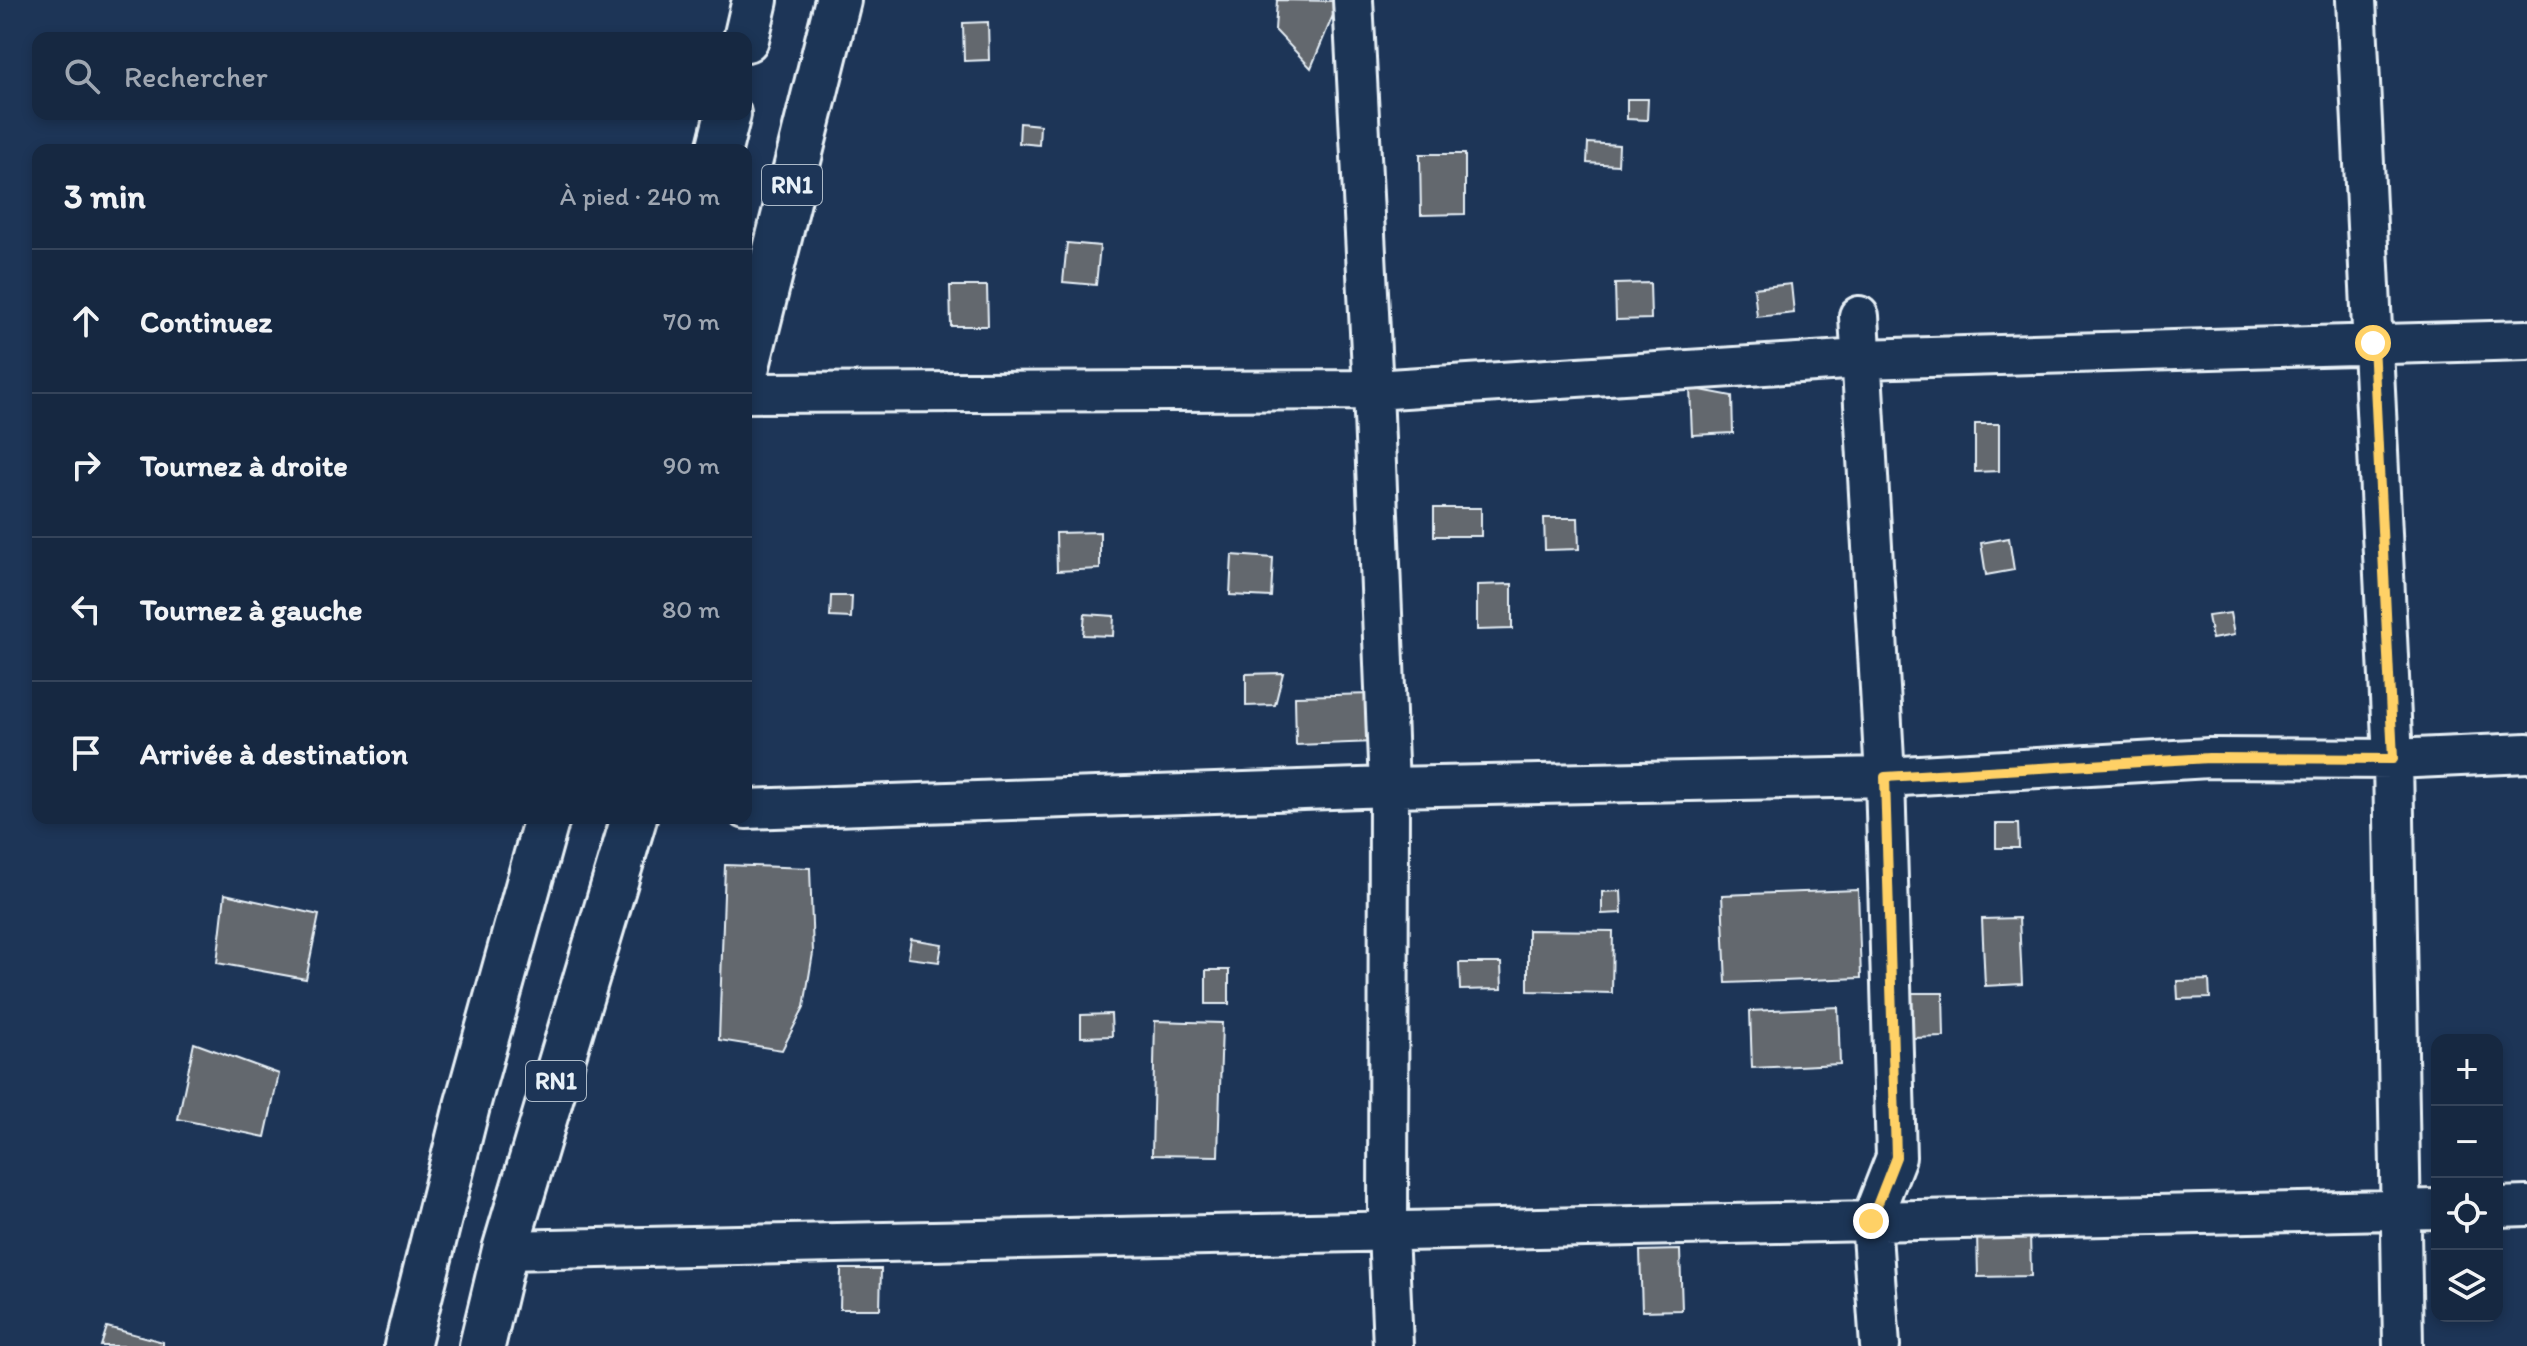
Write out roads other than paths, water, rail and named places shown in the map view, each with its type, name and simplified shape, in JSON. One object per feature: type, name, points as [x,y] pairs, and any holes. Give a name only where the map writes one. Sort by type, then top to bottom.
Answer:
[{"type":"highway","points":[[748,32],[755,0]]},
{"type":"highway","name":"RN1","points":[[752,346],[838,0]]},
{"type":"highway","points":[[720,144],[726,120]]},
{"type":"highway","points":[[407,1346],[467,1106],[545,824]]},
{"type":"highway","name":"RN1","points":[[482,1346],[505,1250],[632,824]]},
{"type":"street","points":[[1353,0],[1389,787],[1388,1232],[1393,1346]]},
{"type":"street","points":[[2356,0],[2393,759],[2403,1346]]},
{"type":"street","points":[[1859,316],[1885,777],[1896,1157],[1871,1221],[1880,1346]]},
{"type":"street","points":[[752,393],[1373,390],[1861,359],[2527,340]]},
{"type":"street","points":[[752,809],[1389,787],[1885,777],[2209,758],[2393,759],[2527,753]]},
{"type":"street","points":[[2503,1207],[2527,1206]]},
{"type":"street","points":[[505,1250],[2431,1209]]}]
